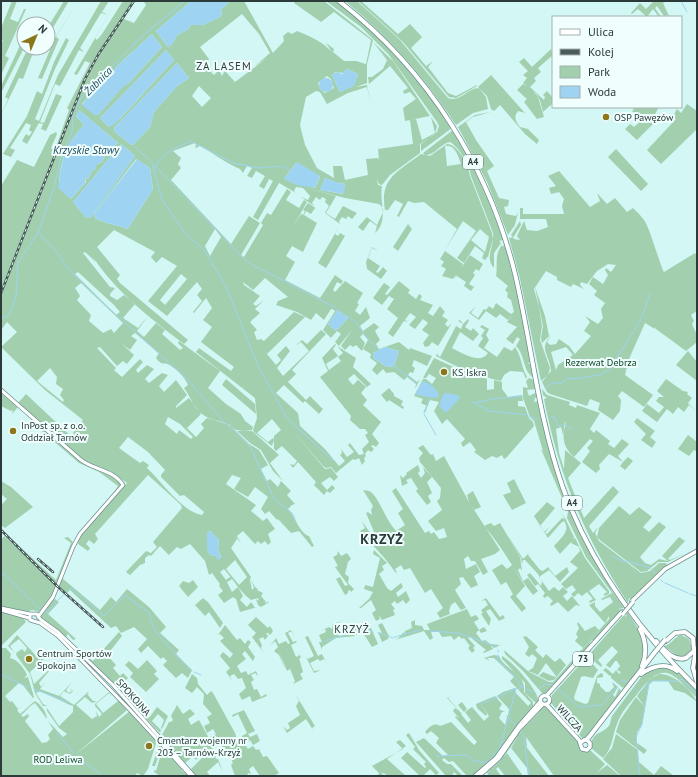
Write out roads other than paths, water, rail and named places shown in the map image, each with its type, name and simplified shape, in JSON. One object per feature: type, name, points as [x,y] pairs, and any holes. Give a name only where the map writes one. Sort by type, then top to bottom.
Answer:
[{"type":"highway","name":"A4","points":[[339,1],[380,37],[408,66],[440,107],[469,154],[490,199],[507,245],[534,363]]},
{"type":"highway","name":"A4","points":[[343,1],[382,35],[413,68],[446,112],[471,153],[495,204],[511,250],[554,460],[575,517],[602,570],[636,621],[696,685]]},
{"type":"highway","name":"A4","points":[[542,401],[559,466],[585,533],[622,597],[656,641],[696,685]]},
{"type":"highway","points":[[590,743],[590,740],[640,673],[645,657],[646,645],[636,621]]},
{"type":"highway","points":[[583,741],[589,738],[665,640],[672,632],[679,629],[688,631],[693,636],[697,647],[693,668],[696,685]]},
{"type":"highway","points":[[656,641],[671,656],[677,659],[686,658],[694,651],[693,638],[685,632],[675,633],[665,640]]},
{"type":"highway","points":[[640,673],[653,667],[667,666],[676,670],[696,685]]},
{"type":"main road","points":[[1,390],[84,462],[114,476],[123,485],[77,539],[53,596],[36,622],[32,622],[28,618],[1,609]]},
{"type":"main road","name":"73","points":[[479,776],[499,758],[522,726],[546,701],[633,602],[665,569],[697,551]]},
{"type":"main road","points":[[1,609],[30,614],[43,611]]},
{"type":"main road","points":[[36,613],[38,617]]},
{"type":"main road","points":[[28,618],[30,614]]},
{"type":"main road","name":"SPOKOJNA","points":[[38,617],[58,632],[113,685],[194,776]]},
{"type":"main road","name":"SPOKOJNA","points":[[36,622],[44,625],[58,636],[191,776]]},
{"type":"main road","points":[[108,687],[110,684],[113,685]]},
{"type":"main road","name":"73","points":[[475,776],[496,758],[519,726],[546,701]]},
{"type":"main road","name":"WILCZA","points":[[546,701],[583,741],[590,743]]},
{"type":"main road","points":[[583,741],[581,748],[585,750],[589,748],[590,743]]},
{"type":"water","points":[[191,1],[234,1],[229,2],[221,10],[222,15],[220,17],[203,25],[191,25],[188,29],[178,35],[168,47],[156,31]]},
{"type":"water","name":"Krzyskie Stawy","points":[[152,34],[162,47],[129,83],[120,90],[105,108],[96,116],[82,105],[90,94],[102,85],[117,66]]},
{"type":"water","name":"Krzyskie Stawy","points":[[166,50],[174,60],[116,123],[109,127],[100,118]]},
{"type":"water","name":"Krzyskie Stawy","points":[[177,63],[189,78],[177,86],[154,112],[150,127],[133,145],[130,144],[115,132],[114,128]]},
{"type":"water","points":[[347,69],[358,74],[354,86],[340,92],[332,75],[337,72],[342,74]]},
{"type":"water","points":[[323,78],[329,78],[333,82],[333,88],[329,92],[323,92],[319,88],[319,82]]},
{"type":"water","name":"Krzyskie Stawy","points":[[79,110],[118,143],[108,151],[102,162],[96,165],[96,169],[93,170],[88,179],[85,178],[85,183],[71,199],[58,188],[62,162],[66,151],[75,135],[84,125],[76,116]]},
{"type":"water","name":"Krzyskie Stawy","points":[[121,144],[135,156],[91,217],[86,218],[73,202]]},
{"type":"water","name":"Krzyskie Stawy","points":[[137,159],[150,168],[153,189],[129,227],[127,229],[95,218],[94,214]]},
{"type":"water","points":[[297,162],[320,176],[315,188],[297,185],[284,179]]},
{"type":"water","points":[[326,178],[345,184],[344,194],[320,190],[324,179]]},
{"type":"water","points":[[337,311],[348,318],[339,328],[335,330],[328,324]]},
{"type":"water","points":[[385,347],[399,351],[394,366],[387,367],[373,358],[373,353]]},
{"type":"water","points":[[423,381],[434,387],[439,394],[439,397],[433,398],[417,395],[416,392]]},
{"type":"water","points":[[445,393],[458,395],[460,398],[446,413],[439,406]]},
{"type":"water","points":[[210,531],[219,540],[218,548],[221,558],[218,560],[216,556],[210,555],[207,549],[207,532]]},
{"type":"waterway","name":"Żabnica","points":[[54,187],[60,161],[72,132],[73,113],[81,98],[140,38],[185,1]]},
{"type":"waterway","points":[[681,1],[687,12]]},
{"type":"waterway","points":[[155,167],[166,154],[191,141],[233,163],[259,168],[283,166],[290,170]]},
{"type":"waterway","points":[[135,147],[151,161]]},
{"type":"waterway","points":[[152,163],[162,200],[185,233],[204,250],[224,283]]},
{"type":"waterway","points":[[154,165],[247,262],[262,270]]},
{"type":"waterway","name":"Żabnica","points":[[6,317],[9,315],[16,296],[18,262],[38,233],[54,188]]},
{"type":"waterway","points":[[38,233],[54,248],[67,267],[89,290],[188,380],[223,421]]},
{"type":"waterway","points":[[263,270],[334,307]]},
{"type":"waterway","points":[[225,284],[259,368],[273,393]]},
{"type":"waterway","points":[[545,388],[552,383],[562,383],[567,378],[573,379],[600,375],[610,369],[640,321],[650,294]]},
{"type":"waterway","points":[[335,308],[356,322],[366,337],[378,349]]},
{"type":"waterway","name":"Żabnica","points":[[1,318],[5,317]]},
{"type":"waterway","points":[[394,366],[417,384]]},
{"type":"waterway","points":[[274,394],[285,415],[334,461]]},
{"type":"waterway","points":[[472,402],[474,403],[493,399],[522,396]]},
{"type":"waterway","points":[[424,412],[430,398]]},
{"type":"waterway","points":[[475,403],[489,411],[528,415]]},
{"type":"waterway","points":[[424,414],[436,435]]},
{"type":"waterway","points":[[529,416],[537,420]]},
{"type":"waterway","points":[[551,417],[555,417],[558,426],[565,425]]},
{"type":"waterway","points":[[224,422],[235,432]]},
{"type":"waterway","points":[[566,425],[572,430]]},
{"type":"waterway","points":[[236,432],[251,448],[274,499],[292,513],[295,519]]},
{"type":"waterway","points":[[611,556],[625,562]]},
{"type":"waterway","points":[[626,561],[651,568]]},
{"type":"waterway","points":[[652,569],[655,573]]},
{"type":"waterway","points":[[1,571],[41,610]]},
{"type":"waterway","points":[[665,583],[688,593]]},
{"type":"waterway","points":[[58,600],[71,588],[104,616],[125,595],[149,613],[154,629],[191,671]]},
{"type":"waterway","points":[[690,594],[697,596]]},
{"type":"waterway","points":[[44,612],[48,612],[57,601]]},
{"type":"waterway","points":[[367,630],[373,632]]},
{"type":"waterway","points":[[404,634],[421,630]]},
{"type":"waterway","points":[[430,631],[459,633],[489,644]]},
{"type":"waterway","points":[[339,637],[353,633]]},
{"type":"waterway","points":[[378,633],[389,636]]},
{"type":"waterway","points":[[398,636],[403,635]]},
{"type":"waterway","points":[[325,641],[338,637]]},
{"type":"waterway","points":[[490,644],[496,647]]},
{"type":"waterway","points":[[498,655],[497,659],[524,688]]},
{"type":"waterway","points":[[194,672],[201,675]]},
{"type":"waterway","points":[[1,674],[27,687]]},
{"type":"waterway","points":[[679,680],[682,679],[697,695]]},
{"type":"waterway","points":[[619,683],[623,680],[627,682]]},
{"type":"waterway","points":[[640,692],[651,681],[678,681]]},
{"type":"waterway","points":[[637,748],[636,737],[642,724],[649,683]]},
{"type":"waterway","points":[[540,688],[545,684],[553,685]]},
{"type":"waterway","points":[[482,704],[515,689],[523,687]]},
{"type":"waterway","points":[[558,689],[579,707],[602,705],[617,687]]},
{"type":"waterway","points":[[635,688],[638,691]]},
{"type":"waterway","points":[[34,689],[67,702]]},
{"type":"waterway","points":[[490,759],[500,748],[516,689]]},
{"type":"waterway","points":[[526,689],[534,692]]},
{"type":"waterway","points":[[509,718],[515,725]]},
{"type":"waterway","points":[[521,732],[524,737],[529,776]]},
{"type":"waterway","points":[[57,733],[74,754]]},
{"type":"waterway","points":[[637,750],[640,776]]},
{"type":"waterway","points":[[437,756],[466,755],[473,760],[485,763],[489,760]]},
{"type":"waterway","points":[[77,757],[103,776]]},
{"type":"railway","points":[[1,293],[85,79],[98,55],[134,1]]},
{"type":"railway","points":[[1,530],[57,586],[103,627]]},
{"type":"railway","points":[[38,559],[53,572]]},
{"type":"place","name":"OSP Pawęzów","points":[[606,117]]},
{"type":"place","name":"KS Iskra","points":[[444,372]]},
{"type":"place","name":"InPost sp. z o.o. Oddział Tarnów","points":[[13,431]]},
{"type":"place","name":"Centrum Sportów Spokojna","points":[[29,659]]},
{"type":"place","name":"Cmentarz wojenny nr 203 – Tarnów-Krzyż","points":[[149,746]]},
{"type":"district","name":"ZA LASEM","points":[[224,66]]},
{"type":"district","name":"KRZYŻ","points":[[382,539]]},
{"type":"district","name":"KRZYŻ","points":[[352,629]]},
{"type":"park label","name":"Rezerwat Debrza","points":[[601,362]]},
{"type":"park label","name":"ROD Leliwa","points":[[58,759]]}]
